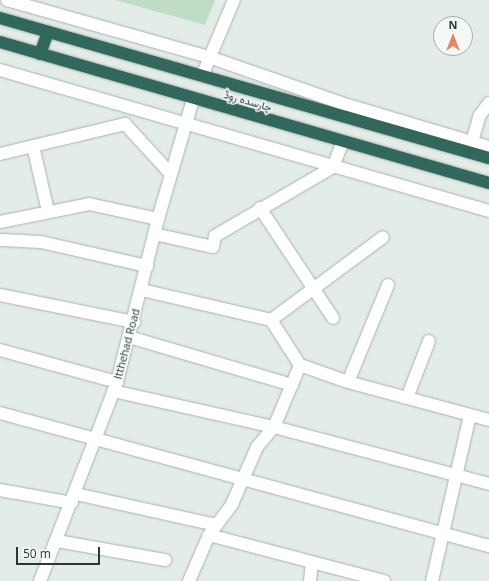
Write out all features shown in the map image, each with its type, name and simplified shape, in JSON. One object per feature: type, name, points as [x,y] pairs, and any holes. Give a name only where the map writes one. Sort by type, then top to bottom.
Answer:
[{"type":"highway","name":"چارسدہ روڈ","points":[[0,18],[202,76],[471,147],[489,158]]},
{"type":"highway","points":[[40,54],[48,32]]},
{"type":"highway","name":"چارسدہ روڈ","points":[[0,42],[193,99],[489,183]]},
{"type":"street","points":[[7,0],[209,57],[471,147],[489,147]]},
{"type":"street","points":[[202,76],[234,0]]},
{"type":"street","points":[[0,70],[185,126],[489,211]]},
{"type":"street","name":"Itthehad Road","points":[[40,581],[74,499],[115,387],[134,322],[154,234],[170,173],[193,99]]},
{"type":"street","points":[[471,147],[480,115],[489,104]]},
{"type":"street","points":[[0,154],[125,124],[170,173]]},
{"type":"street","points":[[154,234],[213,247],[215,236],[260,208],[333,167],[343,141]]},
{"type":"street","points":[[33,146],[48,211]]},
{"type":"street","points":[[0,222],[48,211],[89,204],[158,219]]},
{"type":"street","points":[[260,208],[333,318]]},
{"type":"street","points":[[271,320],[383,237]]},
{"type":"street","points":[[2,240],[41,242],[147,266]]},
{"type":"street","points":[[348,382],[388,285]]},
{"type":"street","points":[[142,290],[271,320],[300,365],[348,382],[489,420]]},
{"type":"street","points":[[0,295],[134,322]]},
{"type":"street","points":[[129,337],[292,385]]},
{"type":"street","points":[[407,398],[429,341]]},
{"type":"street","points":[[0,350],[115,387],[489,484]]},
{"type":"street","points":[[190,581],[209,535],[232,504],[257,447],[274,427],[300,365]]},
{"type":"street","points":[[0,413],[489,546]]},
{"type":"street","points":[[432,581],[470,415]]},
{"type":"street","points":[[0,490],[74,499],[216,525]]},
{"type":"street","points":[[209,535],[370,579],[384,581]]},
{"type":"street","points":[[57,541],[166,560]]},
{"type":"street","points":[[310,581],[312,562]]},
{"type":"green space","points":[[115,0],[215,0],[205,25]]}]
